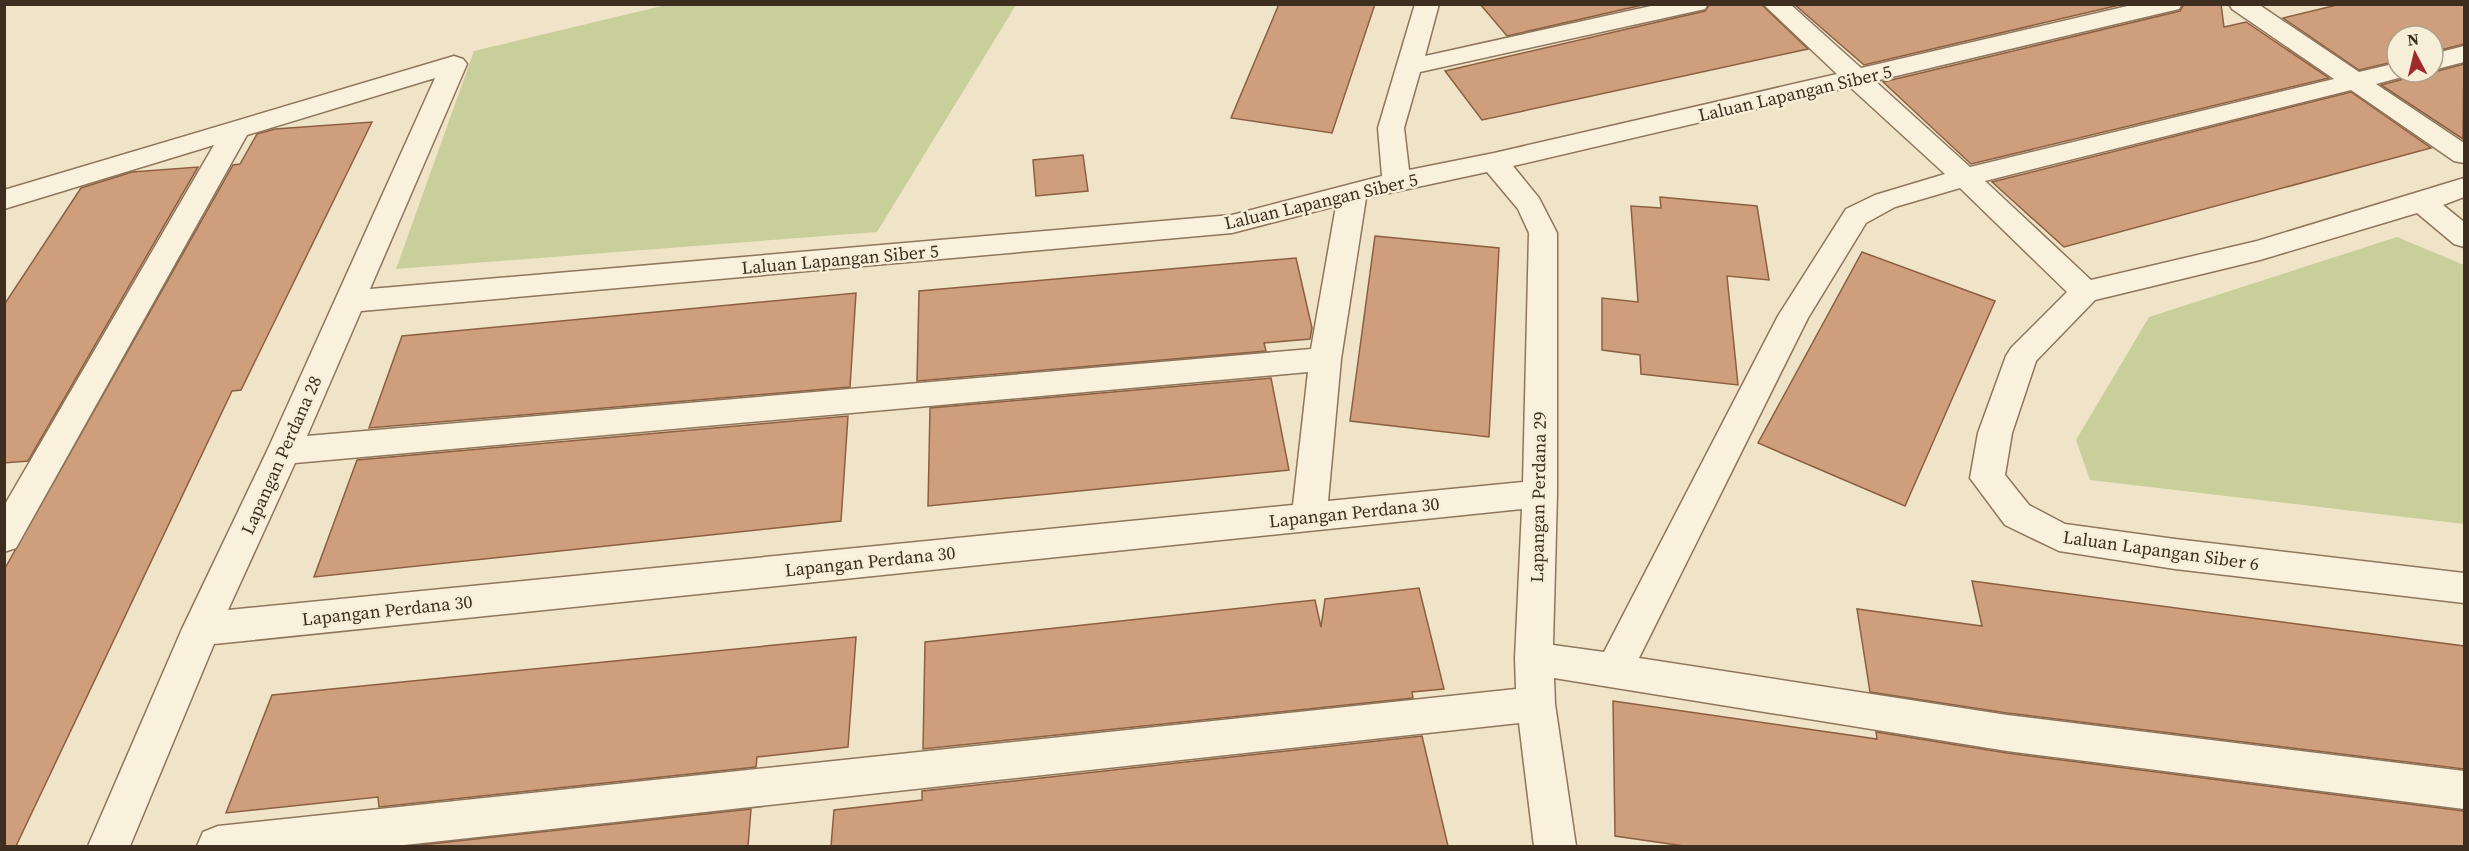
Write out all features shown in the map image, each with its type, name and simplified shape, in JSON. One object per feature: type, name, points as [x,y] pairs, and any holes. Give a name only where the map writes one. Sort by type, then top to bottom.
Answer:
[{"type":"street","points":[[1396,181],[1390,128],[1427,4]]},
{"type":"street","points":[[1408,67],[1696,4]]},
{"type":"street","points":[[1775,4],[1965,177],[2085,292],[2260,250],[2422,202],[2464,187]]},
{"type":"street","name":"Laluan Lapangan Siber 5","points":[[348,302],[1232,224],[1396,181],[1494,162],[2170,4]]},
{"type":"street","points":[[2241,4],[2464,155]]},
{"type":"street","points":[[2445,59],[2464,54]]},
{"type":"street","name":"Lapangan Perdana 28","points":[[109,846],[201,629],[284,451],[454,64],[236,131]]},
{"type":"street","points":[[1614,670],[1793,316],[1856,216],[1885,201],[1965,177],[2385,74]]},
{"type":"street","points":[[9,204],[236,131]]},
{"type":"street","points":[[4,538],[236,131]]},
{"type":"street","name":"Lapangan Perdana 29","points":[[1494,162],[1538,217],[1543,233],[1534,658],[1536,705],[1555,846]]},
{"type":"street","points":[[1309,516],[1325,359],[1353,192]]},
{"type":"street","points":[[2422,202],[2464,237]]},
{"type":"street","name":"Laluan Lapangan Siber 6","points":[[2085,292],[2022,356],[1995,433],[1987,478],[2017,515],[2059,537],[2175,554],[2464,588]]},
{"type":"street","points":[[284,451],[1325,359]]},
{"type":"street","name":"Lapangan Perdana 30","points":[[201,629],[1539,494]]},
{"type":"street","points":[[1534,658],[2007,733],[2464,790]]},
{"type":"street","points":[[218,846],[1536,705]]},
{"type":"green space","points":[[666,5],[1016,5],[877,232],[396,269],[474,51]]},
{"type":"green space","points":[[2397,237],[2464,265],[2464,524],[2090,480],[2076,440],[2149,317]]},
{"type":"building","points":[[1279,4],[1375,4],[1332,133],[1231,118]]},
{"type":"building","points":[[1480,4],[1647,4],[1507,36]]},
{"type":"building","points":[[1710,4],[1761,4],[1808,49],[1482,120],[1445,71],[1705,11]]},
{"type":"building","points":[[1794,4],[2124,4],[1864,65]]},
{"type":"building","points":[[2184,4],[2221,4],[2224,27],[2246,22],[2329,78],[1971,164],[1883,82],[2180,11]]},
{"type":"building","points":[[2341,4],[2464,4],[2464,44],[2445,49],[2445,24],[2385,24],[2385,64],[2359,70],[2283,18]]},
{"type":"building","points":[[2464,64],[2463,139],[2381,85],[2445,84],[2445,69]]},
{"type":"building","points":[[2351,92],[2431,148],[2064,247],[1992,182]]},
{"type":"building","points":[[372,122],[241,390],[232,391],[16,846],[4,846],[4,570],[233,165],[240,164],[257,134],[275,129]]},
{"type":"building","points":[[1083,155],[1088,191],[1036,196],[1033,160]]},
{"type":"building","points":[[198,167],[28,461],[4,463],[4,305],[81,188],[132,172]]},
{"type":"building","points":[[1660,197],[1757,206],[1769,280],[1727,276],[1738,385],[1641,374],[1640,355],[1602,350],[1602,298],[1638,302],[1631,206],[1661,208]]},
{"type":"building","points":[[1375,236],[1499,248],[1489,437],[1350,421]]},
{"type":"building","points":[[1862,252],[1995,301],[1905,506],[1758,443]]},
{"type":"building","points":[[1296,258],[1312,328],[1310,339],[1264,343],[1266,351],[917,381],[919,291]]},
{"type":"building","points":[[856,293],[850,387],[369,428],[402,336]]},
{"type":"building","points":[[1271,378],[1289,470],[928,506],[930,408]]},
{"type":"building","points":[[848,416],[841,521],[314,577],[357,460]]},
{"type":"building","points":[[1972,581],[2464,646],[2464,769],[2007,713],[1870,692],[1857,609],[1982,626]]},
{"type":"building","points":[[1419,588],[1444,689],[1412,692],[1413,698],[923,749],[925,642],[1315,600],[1321,627],[1325,599]]},
{"type":"building","points":[[856,637],[848,747],[757,757],[756,767],[379,807],[378,797],[226,813],[272,695]]},
{"type":"building","points":[[1613,701],[1877,739],[1876,732],[2007,753],[2464,811],[2464,846],[1684,846],[1615,836]]},
{"type":"building","points":[[1422,736],[1448,846],[831,846],[834,810],[922,800],[922,791]]},
{"type":"building","points":[[751,809],[748,846],[411,846]]}]
